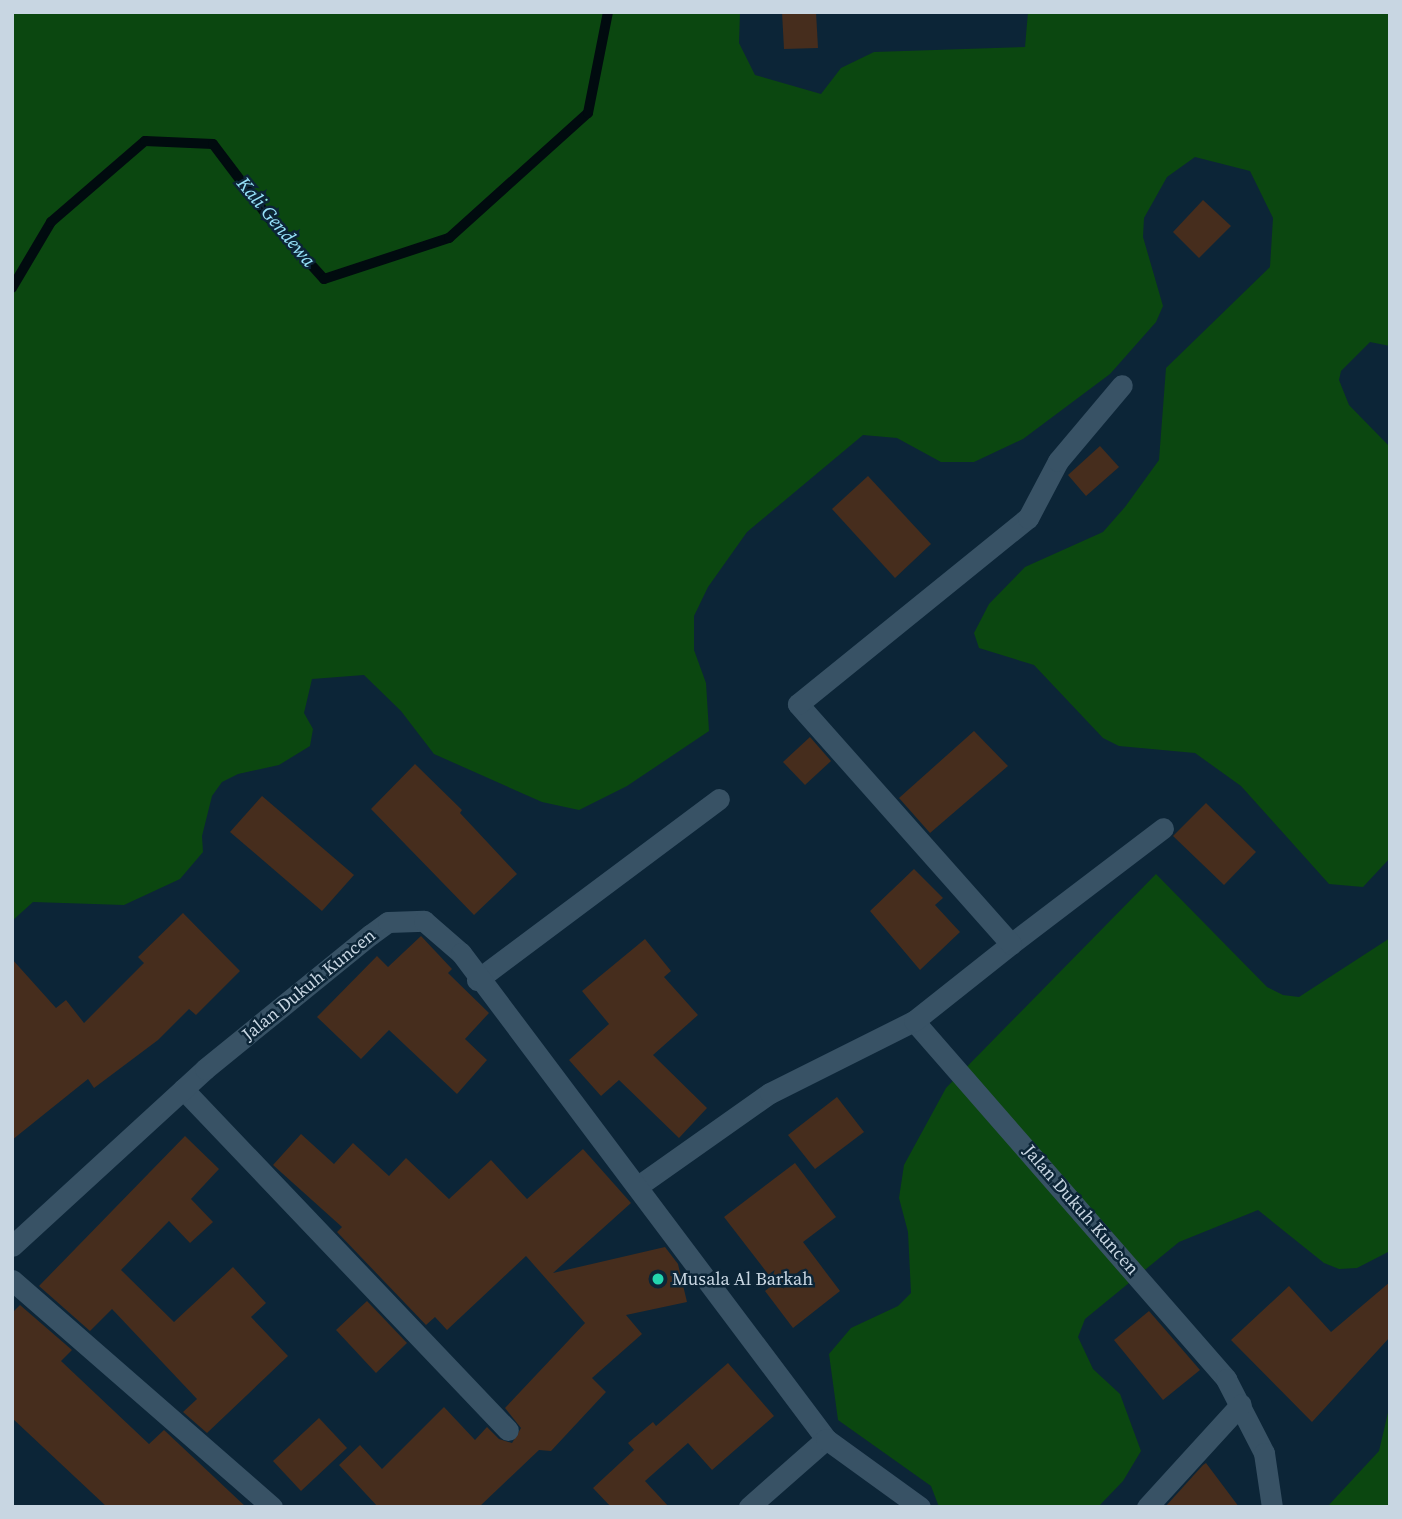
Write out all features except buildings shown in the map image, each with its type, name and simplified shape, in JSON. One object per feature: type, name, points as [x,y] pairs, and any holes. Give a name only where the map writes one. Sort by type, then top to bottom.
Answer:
[{"type":"street","points":[[1012,944],[798,704],[1028,518],[1058,461],[1122,385]]},
{"type":"street","points":[[477,980],[719,799]]},
{"type":"street","points":[[638,1186],[769,1093],[914,1021],[1163,828]]},
{"type":"street","name":"Jalan Dukuh Kuncen","points":[[12,1246],[183,1089],[388,922],[424,921],[461,953],[477,980],[638,1186],[826,1439],[920,1507]]},
{"type":"street","name":"Jalan Dukuh Kuncen","points":[[914,1021],[1179,1323],[1241,1404],[1264,1453],[1272,1507]]},
{"type":"street","points":[[183,1089],[508,1430]]},
{"type":"street","points":[[12,1280],[272,1507]]},
{"type":"street","points":[[1147,1507],[1241,1404]]},
{"type":"street","points":[[749,1507],[826,1439]]},
{"type":"green space","points":[[12,12],[740,12],[739,43],[755,75],[821,94],[841,68],[874,52],[1025,47],[1028,12],[1390,12],[1390,346],[1370,342],[1341,371],[1339,380],[1349,405],[1390,447],[1390,858],[1363,887],[1329,884],[1241,786],[1195,753],[1119,746],[1103,738],[1034,665],[979,648],[974,633],[989,604],[1025,567],[1103,532],[1125,507],[1159,460],[1166,368],[1270,267],[1273,218],[1250,171],[1195,157],[1167,177],[1144,218],[1143,237],[1163,306],[1156,322],[1110,374],[1023,439],[974,462],[941,462],[897,438],[863,435],[747,532],[708,587],[694,616],[694,650],[706,683],[709,731],[627,786],[579,810],[542,802],[434,754],[401,711],[364,675],[312,679],[304,713],[313,729],[310,746],[279,765],[238,774],[222,782],[212,796],[202,836],[203,852],[180,879],[124,905],[33,902],[12,921]]},
{"type":"green space","points":[[1156,874],[1267,987],[1283,995],[1299,997],[1390,938],[1390,1251],[1357,1268],[1339,1269],[1324,1263],[1258,1210],[1179,1242],[1085,1319],[1078,1337],[1093,1369],[1120,1394],[1141,1451],[1123,1481],[1098,1507],[939,1507],[931,1486],[838,1420],[829,1354],[851,1328],[898,1306],[911,1293],[908,1232],[899,1198],[904,1165],[946,1088]]},
{"type":"green space","points":[[1390,1404],[1390,1507],[1327,1507],[1379,1451]]},
{"type":"waterway","name":"Kali Gendewa","points":[[12,288],[51,222],[145,141],[213,144],[269,218],[324,279],[449,238],[588,113],[608,12]]},
{"type":"place","name":"Musala Al Barkah","points":[[658,1279]]}]
